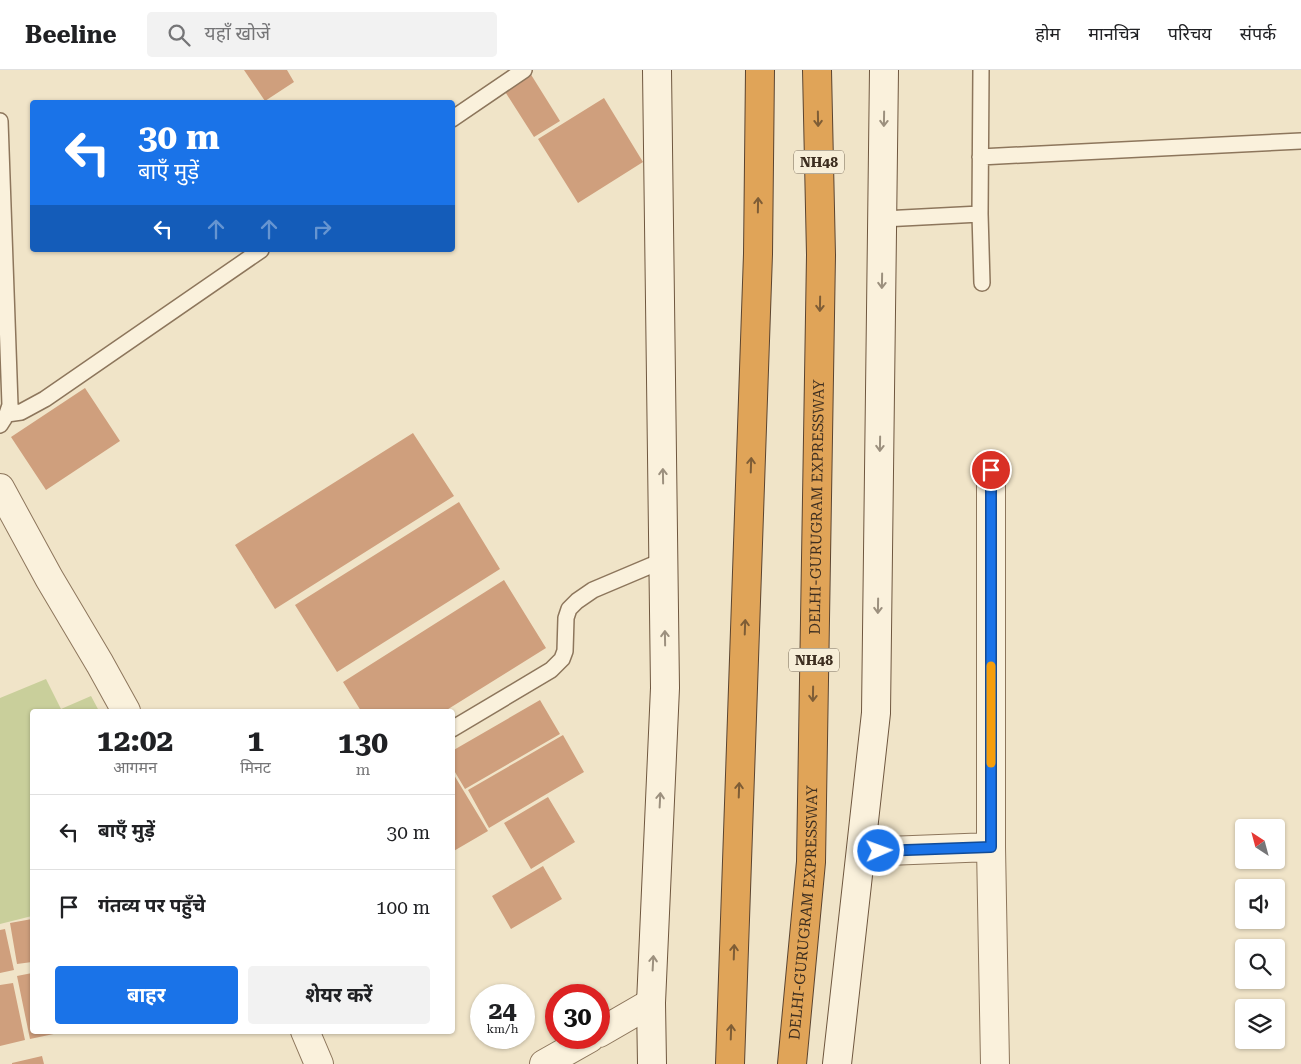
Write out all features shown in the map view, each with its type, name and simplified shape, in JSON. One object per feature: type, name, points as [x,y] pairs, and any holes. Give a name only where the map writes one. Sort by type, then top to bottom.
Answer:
[{"type":"highway","points":[[730,1064],[757,264],[760,70]]},
{"type":"highway","name":"DELHI-GURUGRAM EXPRESSWAY","points":[[792,1064],[811,862],[821,255],[817,70]]},
{"type":"main road","points":[[652,1064],[651,1003],[665,688],[657,70]]},
{"type":"main road","points":[[838,1064],[876,713],[884,70]]},
{"type":"main road","points":[[991,470],[991,847],[995,1064]]},
{"type":"main road","points":[[0,488],[49,578],[125,709]]},
{"type":"main road","points":[[861,852],[991,847]]},
{"type":"main road","points":[[610,1027],[651,1003]]},
{"type":"main road","points":[[306,1034],[319,1064]]},
{"type":"main road","points":[[544,1064],[571,1049]]},
{"type":"lane","points":[[455,117],[524,70]]},
{"type":"lane","points":[[981,70],[980,214],[982,283]]},
{"type":"lane","points":[[0,121],[10,405],[3,419]]},
{"type":"lane","points":[[980,157],[1301,141]]},
{"type":"lane","points":[[882,219],[980,214]]},
{"type":"lane","points":[[3,419],[45,399],[258,252]]},
{"type":"lane","points":[[455,727],[551,670],[562,659],[565,651],[566,618],[569,609],[577,601],[593,590],[664,560]]},
{"type":"green space","points":[[46,679],[61,709],[30,709],[30,916],[0,924],[0,698]]},
{"type":"green space","points":[[91,696],[98,709],[61,709]]},
{"type":"building","points":[[244,70],[287,70],[294,82],[264,100]]},
{"type":"building","points":[[530,73],[560,121],[534,137],[504,90]]},
{"type":"building","points":[[604,98],[643,162],[578,203],[538,139]]},
{"type":"building","points":[[85,388],[120,441],[46,490],[11,437]]},
{"type":"building","points":[[413,433],[454,496],[275,609],[235,545]]},
{"type":"building","points":[[459,502],[500,569],[337,672],[295,605]]},
{"type":"building","points":[[504,580],[546,648],[448,709],[360,709],[343,682]]},
{"type":"building","points":[[540,700],[560,734],[465,789],[455,772],[455,749]]},
{"type":"building","points":[[563,735],[584,772],[489,828],[468,790]]},
{"type":"building","points":[[455,777],[488,831],[455,850]]},
{"type":"building","points":[[548,797],[575,842],[531,869],[504,823]]},
{"type":"building","points":[[543,866],[562,899],[511,929],[492,896]]},
{"type":"building","points":[[30,919],[30,962],[17,964],[10,923]]},
{"type":"building","points":[[5,929],[14,970],[0,973],[0,930]]},
{"type":"building","points":[[30,973],[30,1034],[54,1034],[30,1039],[17,976]]},
{"type":"building","points":[[13,983],[25,1040],[0,1046],[0,985]]},
{"type":"building","points":[[42,1056],[44,1064],[12,1064],[12,1063]]},
{"type":"slow traffic","points":[[991,666],[991,763]]},
{"type":"route","points":[[879,851],[991,847],[991,470]]}]
